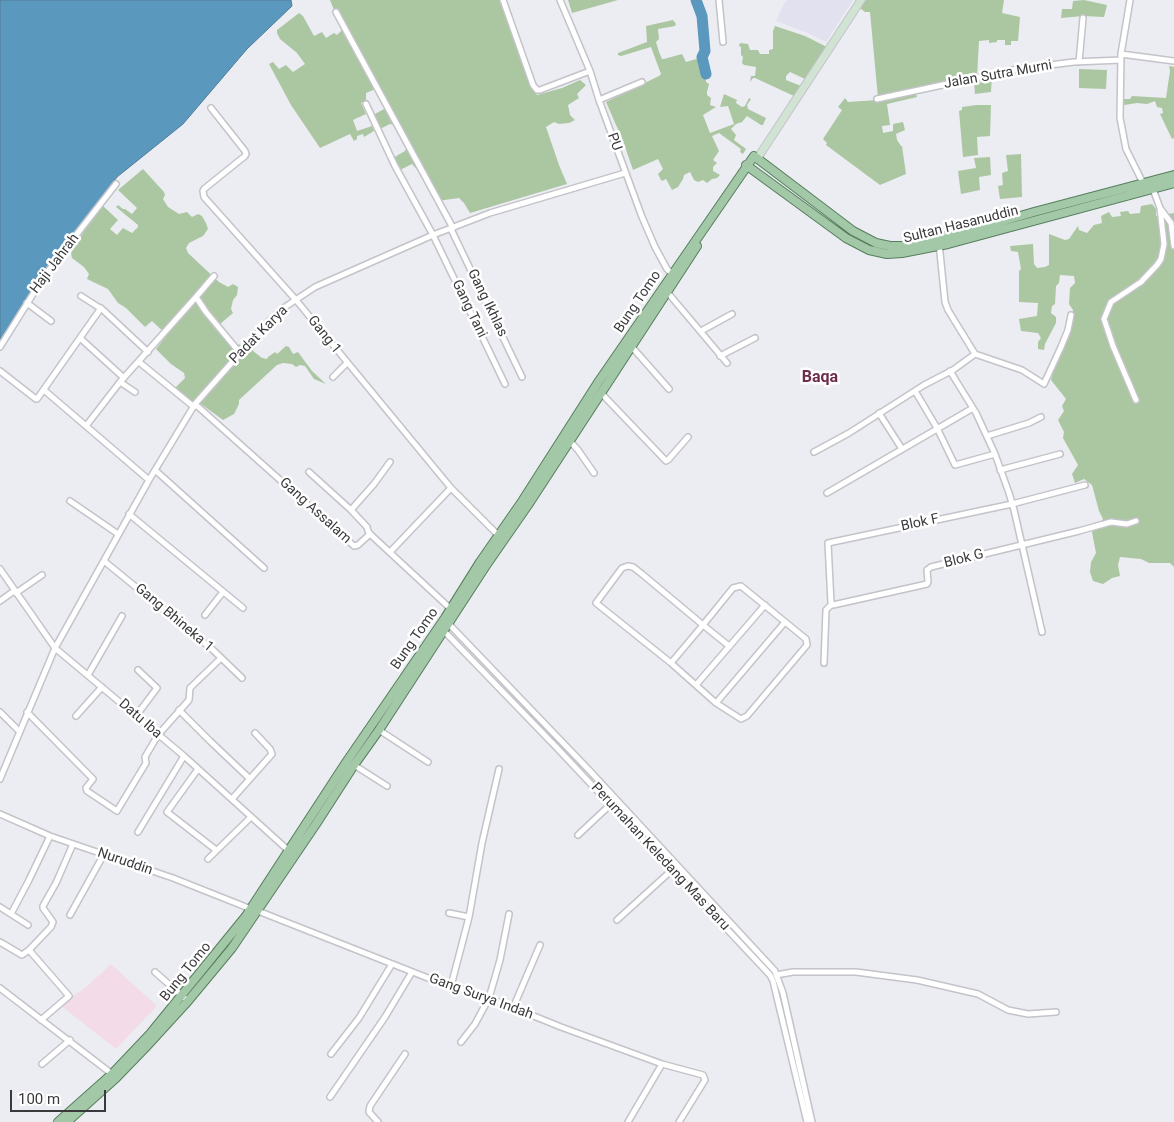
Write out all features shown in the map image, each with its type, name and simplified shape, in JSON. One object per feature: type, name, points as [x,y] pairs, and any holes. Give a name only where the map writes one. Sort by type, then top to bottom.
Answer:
[{"type":"main road","name":"Sultan Hasanuddin","points":[[755,157],[853,231],[876,243],[890,246],[903,246],[965,232],[1174,175]]},
{"type":"main road","name":"Bung Tomo","points":[[66,1122],[116,1078],[185,999],[254,910],[313,822],[379,730],[444,625],[485,567],[584,411],[755,157]]},
{"type":"main road","name":"Sultan Hasanuddin","points":[[748,167],[846,238],[869,250],[887,254],[939,246],[1174,183]]},
{"type":"main road","points":[[768,180],[775,171]]},
{"type":"main road","points":[[821,220],[828,212]]},
{"type":"main road","name":"Bung Tomo","points":[[502,538],[569,440],[584,411],[601,393],[668,293],[675,276]]},
{"type":"main road","name":"Bung Tomo","points":[[313,822],[365,734],[444,625]]},
{"type":"main road","points":[[386,703],[393,708]]},
{"type":"main road","points":[[365,734],[373,739]]},
{"type":"main road","name":"Bung Tomo","points":[[58,1122],[143,1046]]},
{"type":"street","points":[[503,0],[533,85],[537,90],[590,71]]},
{"type":"street","name":"PU","points":[[560,0],[590,71],[625,173],[655,246],[668,269],[675,276]]},
{"type":"street","points":[[720,0],[723,42]]},
{"type":"street","name":"Bung Tomo","points":[[755,157],[764,148],[861,0]]},
{"type":"street","points":[[1130,0],[1121,57],[1119,90],[1122,133],[1126,149],[1143,183]]},
{"type":"street","name":"Gang Ikhlas","points":[[336,12],[452,228],[522,378]]},
{"type":"street","points":[[1078,62],[1083,18]]},
{"type":"street","name":"Jalan Sutra Murni","points":[[877,98],[1017,69],[1121,57],[1174,61]]},
{"type":"street","points":[[599,100],[642,82]]},
{"type":"street","name":"Gang Tani","points":[[366,104],[395,166],[433,235],[505,384]]},
{"type":"street","name":"Gang 1","points":[[211,108],[246,154],[204,189],[203,194],[296,300],[451,488],[502,538]]},
{"type":"street","name":"Padat Karya","points":[[0,779],[55,648],[129,514],[195,405],[266,324],[282,309],[316,287],[433,235],[490,214],[625,173]]},
{"type":"street","name":"Haji Jahrah","points":[[0,347],[45,275],[116,184]]},
{"type":"street","points":[[1136,400],[1113,346],[1104,319],[1111,302],[1141,282],[1157,266],[1161,259],[1164,244],[1160,208],[1153,188]]},
{"type":"street","points":[[1160,208],[1172,224],[1174,246]]},
{"type":"street","points":[[938,237],[945,302],[975,354],[1022,370],[1044,384],[1068,330],[1071,315]]},
{"type":"street","points":[[86,426],[122,380],[214,276]]},
{"type":"street","points":[[668,293],[727,363]]},
{"type":"street","points":[[81,296],[101,308],[148,352]]},
{"type":"street","points":[[196,297],[240,353]]},
{"type":"street","points":[[27,303],[51,321]]},
{"type":"street","points":[[0,370],[36,399],[101,308]]},
{"type":"street","points":[[701,331],[732,314]]},
{"type":"street","points":[[80,338],[134,392]]},
{"type":"street","points":[[720,356],[755,338]]},
{"type":"street","points":[[632,346],[669,389]]},
{"type":"street","points":[[814,452],[849,433],[975,354]]},
{"type":"street","points":[[139,362],[195,405]]},
{"type":"street","points":[[333,377],[347,363]]},
{"type":"street","points":[[948,372],[973,408],[987,436],[1000,470],[1012,504],[1042,632]]},
{"type":"street","points":[[44,390],[149,480]]},
{"type":"street","points":[[915,391],[937,428],[955,465],[994,454]]},
{"type":"street","points":[[601,393],[663,459],[668,460],[688,437]]},
{"type":"street","name":"Gang Assalam","points":[[195,405],[354,546],[358,545],[370,534],[453,611]]},
{"type":"street","points":[[827,493],[973,408]]},
{"type":"street","points":[[879,413],[902,449]]},
{"type":"street","points":[[987,436],[1042,417]]},
{"type":"street","points":[[569,440],[594,472]]},
{"type":"street","points":[[1000,470],[1060,454]]},
{"type":"street","points":[[351,510],[390,462]]},
{"type":"street","points":[[155,470],[264,568]]},
{"type":"street","points":[[309,472],[351,510],[367,527],[370,534]]},
{"type":"street","name":"Blok F","points":[[833,604],[828,543],[1012,504],[1085,485]]},
{"type":"street","points":[[390,552],[451,488]]},
{"type":"street","points":[[70,501],[118,534]]},
{"type":"street","points":[[129,514],[243,608]]},
{"type":"street","points":[[1022,544],[1111,522],[1127,524],[1136,521]]},
{"type":"street","name":"Blok G","points":[[833,604],[927,584],[927,570],[931,567],[1022,544]]},
{"type":"street","name":"Gang Bhineka 1","points":[[104,561],[213,650],[242,678]]},
{"type":"street","points":[[671,664],[703,625],[735,587],[741,586],[808,642],[806,648],[744,718],[741,719],[716,703],[596,603],[622,568],[633,567],[703,625],[729,646]]},
{"type":"street","name":"Datu Iba","points":[[0,568],[55,648],[184,756],[292,853]]},
{"type":"street","points":[[0,601],[42,575]]},
{"type":"street","points":[[205,615],[223,592]]},
{"type":"street","points":[[824,663],[826,610],[833,604]]},
{"type":"street","points":[[696,685],[765,605]]},
{"type":"street","points":[[88,675],[122,616]]},
{"type":"street","points":[[716,703],[785,622]]},
{"type":"street","points":[[444,625],[609,794],[740,932],[777,974],[812,1122]]},
{"type":"street","name":"Perumahan Keledang Mas Baru","points":[[444,625],[604,799],[727,927],[771,978],[806,1122]]},
{"type":"street","points":[[27,712],[93,779],[86,790],[117,810],[146,763],[145,757],[158,735],[189,700],[190,688],[221,658]]},
{"type":"street","points":[[136,716],[157,688],[138,670]]},
{"type":"street","points":[[76,716],[102,687]]},
{"type":"street","points":[[179,710],[250,779]]},
{"type":"street","points":[[0,712],[19,732]]},
{"type":"street","points":[[379,730],[428,762]]},
{"type":"street","points":[[232,799],[272,754],[270,749],[254,733]]},
{"type":"street","points":[[138,832],[184,756]]},
{"type":"street","points":[[354,764],[387,786]]},
{"type":"street","points":[[198,769],[167,812],[216,850]]},
{"type":"street","points":[[451,986],[469,918],[482,844],[499,769]]},
{"type":"street","points":[[604,799],[609,794]]},
{"type":"street","points":[[578,835],[610,805]]},
{"type":"street","name":"Nuruddin","points":[[0,814],[50,836],[173,878],[254,910]]},
{"type":"street","points":[[208,859],[251,817]]},
{"type":"street","points":[[11,914],[50,836]]},
{"type":"street","points":[[0,942],[19,954],[24,954],[52,923],[50,916],[42,908],[56,883],[73,844]]},
{"type":"street","points":[[70,915],[104,854]]},
{"type":"street","points":[[617,920],[672,870]]},
{"type":"street","points":[[0,907],[28,925]]},
{"type":"street","name":"Gang Surya Indah","points":[[254,910],[412,972],[488,998],[662,1064],[705,1077],[705,1080],[679,1122]]},
{"type":"street","points":[[449,913],[469,918]]},
{"type":"street","points":[[461,1042],[475,1024],[488,998],[500,960],[509,914]]},
{"type":"street","points":[[513,1008],[540,946]]},
{"type":"street","points":[[29,950],[69,996],[41,1020]]},
{"type":"street","points":[[331,1054],[359,1018],[392,964]]},
{"type":"street","points":[[155,972],[185,999]]},
{"type":"street","points":[[330,1097],[385,1017],[412,972]]},
{"type":"street","points":[[771,978],[777,974],[793,972],[856,972],[908,979],[978,994],[1008,1010],[1028,1014],[1056,1012]]},
{"type":"street","points":[[0,988],[112,1074]]},
{"type":"street","points":[[42,1064],[70,1040]]},
{"type":"street","points":[[378,1122],[370,1112],[370,1106],[405,1054]]},
{"type":"street","points":[[628,1122],[662,1064]]},
{"type":"shaded area","points":[[788,0],[853,0],[826,42],[776,21],[785,2]]},
{"type":"shaded area","points":[[111,964],[157,1006],[116,1049],[60,1005],[85,988]]},
{"type":"green space","points":[[330,0],[499,0],[537,95],[562,88],[580,80],[586,85],[577,94],[579,98],[568,105],[570,115],[575,120],[559,124],[554,122],[546,127],[567,184],[470,213],[459,198],[437,201],[433,198],[419,172],[412,164],[400,170],[393,158],[405,151],[407,146],[394,125],[390,124],[380,129],[373,115],[386,108],[378,88],[366,93],[366,100],[361,103],[366,114],[353,120],[357,131],[372,126],[374,131],[364,137],[363,134],[357,136],[357,139],[354,141],[350,134],[320,148],[291,105],[269,64],[273,62],[279,69],[286,65],[293,72],[305,64],[297,53],[280,39],[277,33],[277,30],[299,13],[303,16],[314,36],[322,32],[326,38],[334,33],[337,35],[342,30]]},
{"type":"green space","points":[[568,0],[618,0],[572,13]]},
{"type":"green space","points":[[866,0],[1004,0],[1002,13],[1020,17],[1018,41],[1011,41],[1011,45],[1005,45],[1005,40],[989,43],[989,40],[979,41],[977,76],[878,98],[870,12],[865,12],[860,8]]},
{"type":"green space","points":[[1084,0],[1107,5],[1104,17],[1061,18],[1062,9],[1072,9],[1073,1]]},
{"type":"green space","points":[[673,20],[676,24],[675,26],[658,29],[659,39],[656,42],[659,52],[662,59],[682,54],[686,62],[701,59],[706,82],[709,84],[707,95],[711,98],[710,105],[716,107],[703,115],[710,133],[734,124],[728,106],[720,107],[724,94],[737,100],[736,103],[742,107],[745,106],[749,98],[751,99],[747,105],[748,109],[766,118],[763,125],[761,125],[747,116],[742,122],[736,124],[731,129],[736,135],[734,140],[746,149],[743,154],[740,152],[741,149],[719,133],[712,136],[719,151],[713,160],[717,163],[713,167],[713,171],[720,175],[707,183],[703,180],[698,182],[694,180],[690,172],[684,175],[678,187],[672,190],[666,179],[662,181],[658,174],[663,169],[658,159],[633,170],[606,102],[661,74],[651,47],[621,56],[618,53],[647,42],[646,26]]},
{"type":"green space","points":[[775,26],[805,36],[827,47],[805,79],[790,72],[786,76],[786,80],[801,86],[794,96],[755,78],[750,82],[751,76],[755,76],[756,67],[742,63],[743,57],[741,55],[741,47],[739,46],[740,43],[748,44],[750,50],[758,50],[760,54],[769,54],[769,50],[773,49],[773,31]]},
{"type":"green space","points":[[1169,66],[1174,67],[1174,138],[1172,139],[1160,114],[1163,113],[1162,108],[1157,107],[1155,101],[1147,104],[1124,105],[1123,101],[1124,99],[1130,99],[1132,96],[1166,98]]},
{"type":"green space","points":[[1079,69],[1107,70],[1106,89],[1079,88]]},
{"type":"green space","points":[[992,76],[991,92],[975,94],[974,82]]},
{"type":"green space","points":[[915,92],[917,97],[887,104],[890,125],[882,126],[883,133],[893,131],[893,124],[903,122],[905,130],[896,134],[897,140],[902,146],[906,174],[880,185],[826,145],[827,143],[823,139],[842,110],[838,107],[845,98],[848,102],[878,100]]},
{"type":"green space","points":[[991,105],[990,136],[977,137],[978,155],[963,157],[959,111],[962,110],[962,107]]},
{"type":"green space","points":[[1021,154],[1022,197],[1000,199],[998,186],[1003,185],[1002,173],[1008,171],[1006,155]]},
{"type":"green space","points":[[990,157],[991,175],[979,177],[980,190],[961,194],[958,171],[976,168],[974,158]]},
{"type":"green space","points":[[143,169],[164,192],[163,199],[168,207],[179,214],[187,212],[192,217],[198,214],[202,216],[206,223],[208,229],[203,236],[189,243],[186,248],[188,253],[219,282],[228,287],[233,284],[238,287],[231,309],[233,313],[219,325],[236,344],[247,349],[254,345],[253,351],[262,358],[267,359],[275,352],[277,354],[286,346],[289,347],[293,354],[298,352],[312,371],[326,384],[314,379],[305,366],[300,365],[296,367],[292,364],[283,363],[277,365],[239,400],[234,414],[223,420],[201,404],[192,402],[175,388],[185,378],[184,373],[171,364],[156,349],[167,335],[152,321],[145,327],[126,308],[118,303],[108,289],[87,279],[89,274],[84,267],[72,258],[71,253],[84,231],[103,206],[118,220],[110,229],[117,235],[123,228],[132,233],[138,227],[116,207],[118,205],[132,214],[137,208],[118,190]]},
{"type":"green space","points":[[1152,204],[1156,209],[1156,216],[1174,213],[1174,567],[1170,563],[1149,563],[1141,559],[1120,557],[1118,565],[1120,576],[1112,578],[1103,584],[1093,581],[1090,572],[1091,562],[1096,553],[1092,532],[1103,519],[1092,485],[1084,479],[1075,483],[1072,474],[1078,465],[1063,438],[1064,432],[1058,420],[1064,411],[1062,406],[1066,399],[1051,380],[1055,364],[1071,331],[1073,310],[1069,304],[1070,288],[1075,283],[1074,276],[1060,275],[1059,283],[1056,286],[1055,304],[1052,306],[1051,313],[1056,317],[1056,323],[1045,344],[1044,350],[1038,349],[1038,342],[1041,338],[1038,333],[1021,331],[1019,319],[1037,316],[1038,303],[1019,302],[1019,271],[1021,269],[1018,252],[1011,251],[1010,246],[1033,244],[1034,264],[1037,268],[1045,267],[1049,265],[1049,234],[1065,240],[1069,239],[1078,226],[1079,230],[1087,233],[1094,225],[1102,223],[1101,216],[1109,212],[1112,217],[1121,216],[1120,212],[1140,213],[1141,206]]},
{"type":"water","points":[[0,0],[291,0],[292,6],[247,49],[183,124],[117,177],[77,231],[44,270],[0,345]]},
{"type":"waterway","points":[[696,0],[702,16],[705,51],[702,57],[706,74]]},
{"type":"district","name":"Baqa","points":[[820,378]]}]
